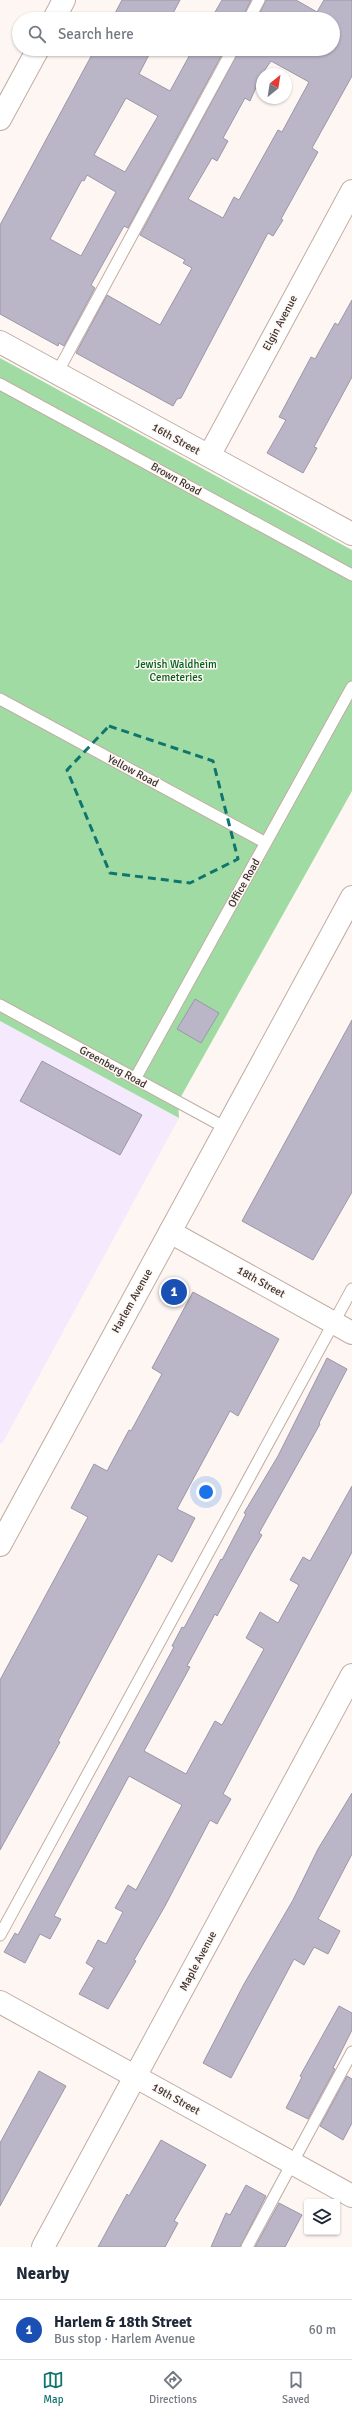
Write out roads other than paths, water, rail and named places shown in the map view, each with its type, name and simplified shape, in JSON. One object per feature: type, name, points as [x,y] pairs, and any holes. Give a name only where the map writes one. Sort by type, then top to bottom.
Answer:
[{"type":"street","points":[[58,12],[64,0]]},
{"type":"street","points":[[0,119],[34,56]]},
{"type":"street","name":"Elgin Avenue","points":[[209,456],[352,190]]},
{"type":"street","name":"16th Street","points":[[0,342],[352,534]]},
{"type":"street","name":"Harlem Avenue","points":[[0,1544],[352,897]]},
{"type":"street","name":"18th Street","points":[[170,1232],[343,1328]]},
{"type":"street","name":"Maple Avenue","points":[[43,2247],[352,1675]]},
{"type":"street","name":"19th Street","points":[[0,2002],[352,2196]]},
{"type":"lane","points":[[253,12],[259,0]]},
{"type":"lane","points":[[56,373],[229,56]]},
{"type":"lane","name":"Brown Road","points":[[0,384],[352,575]]},
{"type":"lane","name":"Office Road","points":[[135,1080],[352,687]]},
{"type":"lane","name":"Yellow Road","points":[[0,699],[266,843]]},
{"type":"lane","name":"Greenberg Road","points":[[0,1005],[135,1080],[226,1128]]},
{"type":"lane","points":[[0,1935],[343,1328],[352,1289]]},
{"type":"lane","points":[[247,2247],[352,2052]]},
{"type":"place","name":"Harlem & 18th Street","points":[[174,1292]]},
{"type":"park label","name":"Jewish Waldheim Cemeteries","points":[[176,670]]}]
